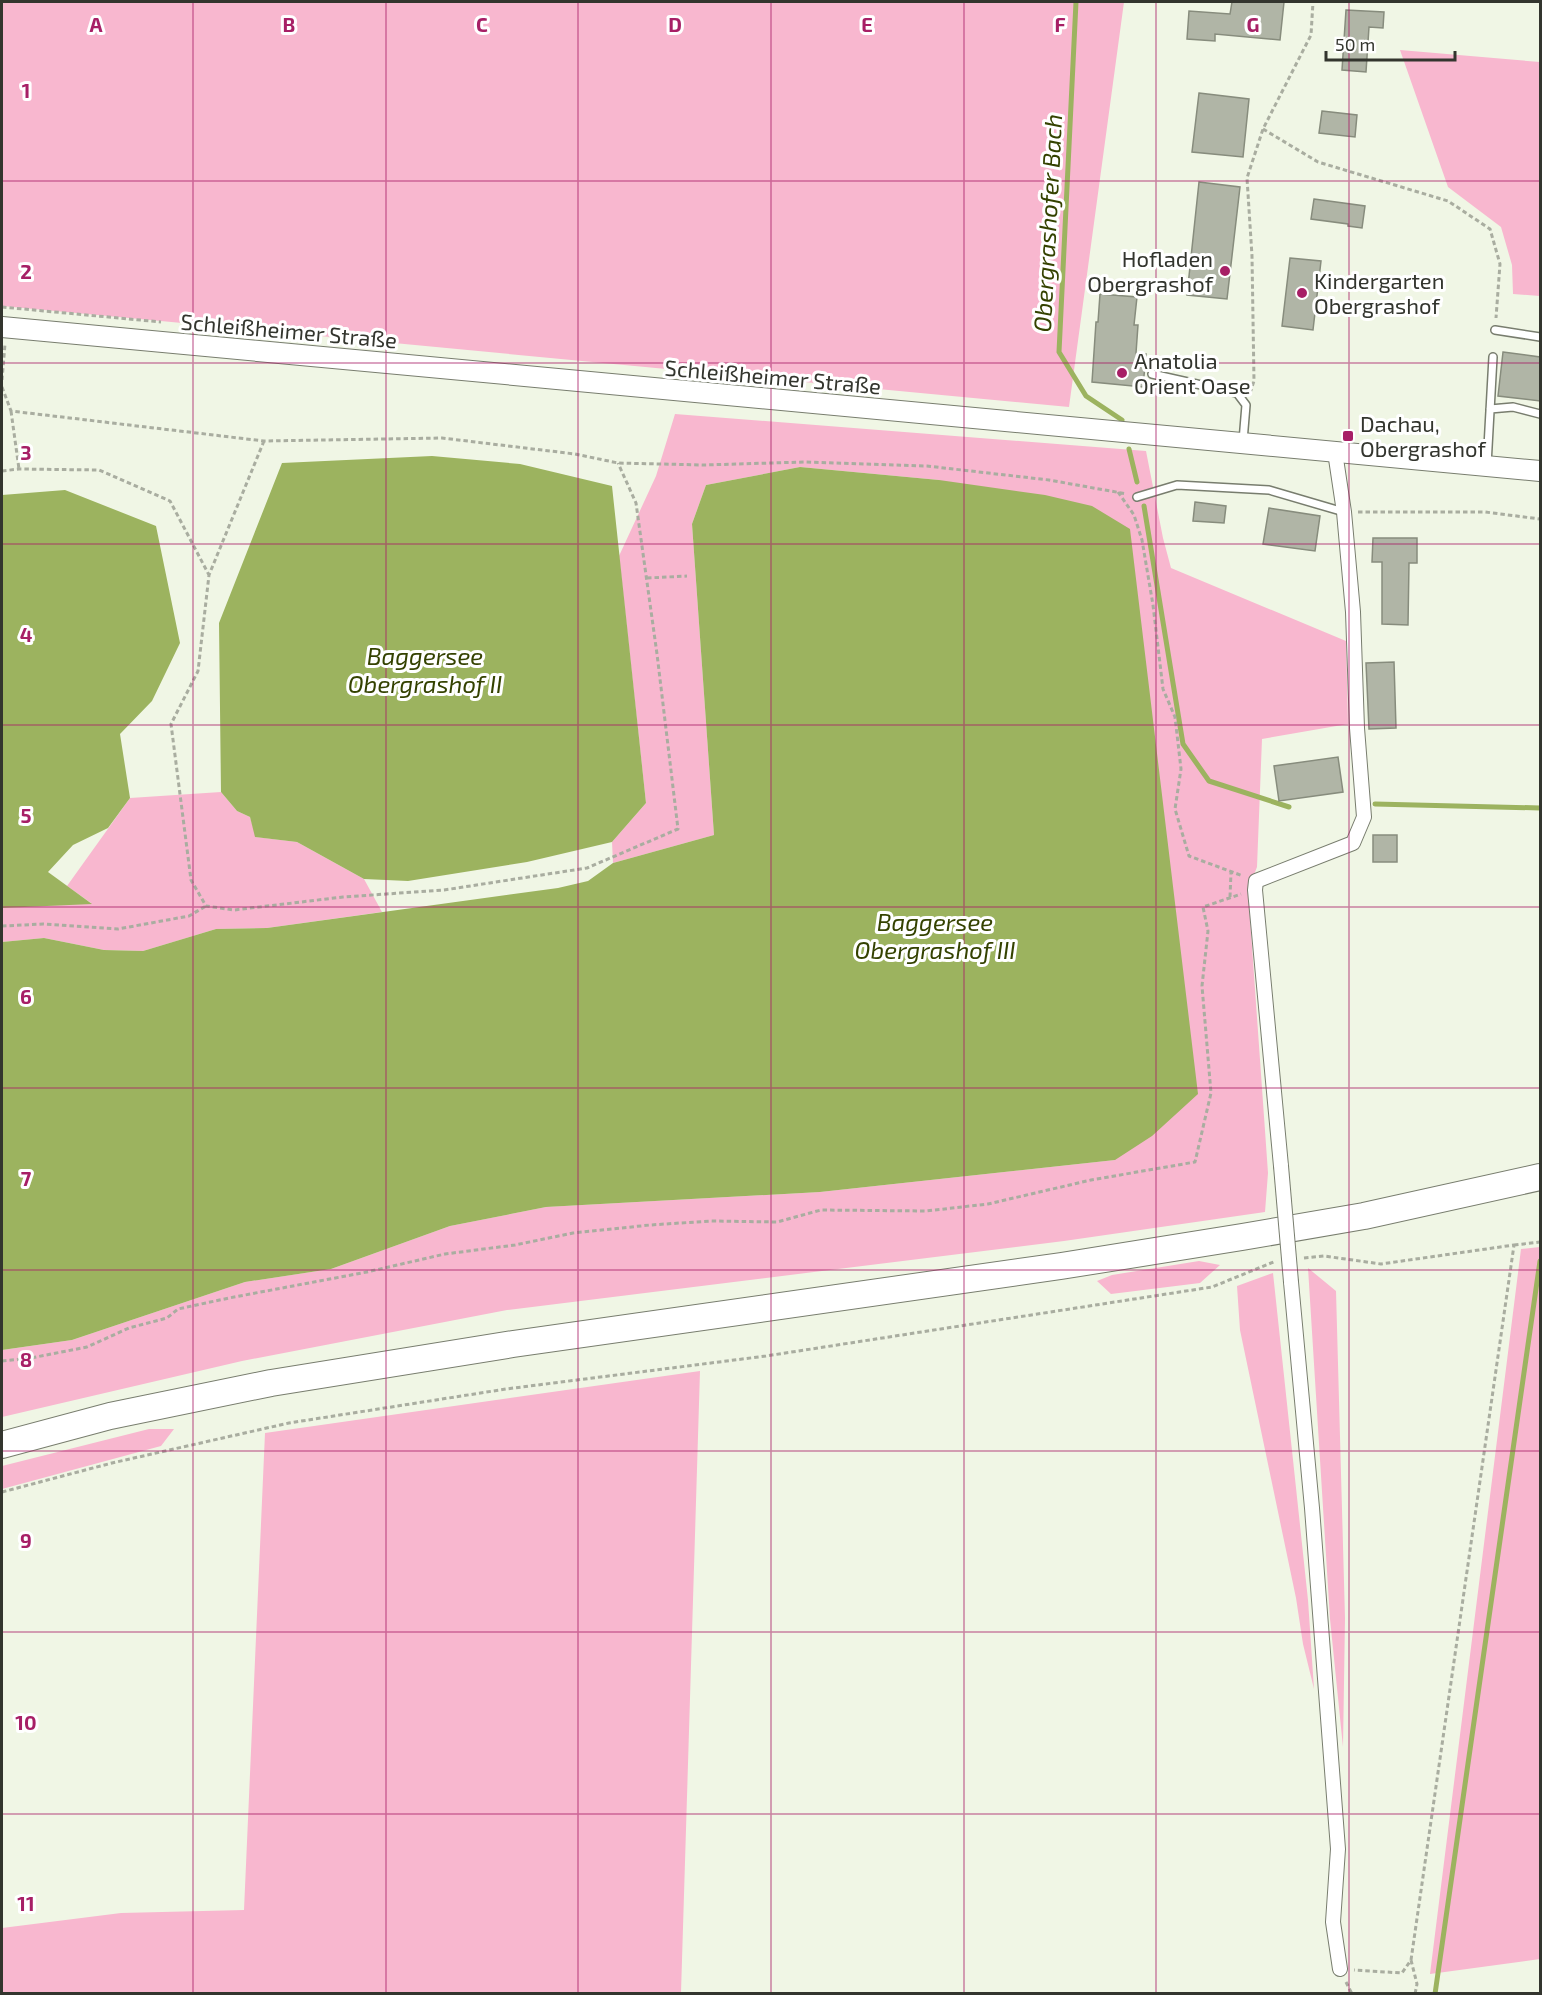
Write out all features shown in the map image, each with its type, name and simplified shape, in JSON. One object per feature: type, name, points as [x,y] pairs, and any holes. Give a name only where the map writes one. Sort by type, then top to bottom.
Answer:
[{"type":"highway","points":[[2,1445],[110,1416],[282,1381],[513,1344],[1242,1238],[1364,1216],[1540,1176]]},
{"type":"main road","name":"Schleißheimer Straße","points":[[4,328],[1540,471]]},
{"type":"street","points":[[1335,452],[1344,512],[1353,612],[1357,728],[1364,817],[1353,843],[1256,885],[1312,1508],[1338,1849],[1333,1922],[1340,1969]]},
{"type":"lane","points":[[1495,330],[1540,337]]},
{"type":"lane","points":[[1487,466],[1492,357]]},
{"type":"lane","points":[[1152,374],[1237,393],[1246,405],[1243,444]]},
{"type":"lane","points":[[1490,409],[1513,407],[1540,414]]},
{"type":"lane","points":[[1137,497],[1177,485],[1269,490],[1344,512]]},
{"type":"path","points":[[1246,405],[1254,381],[1252,256],[1247,178],[1263,129],[1311,35],[1313,2]]},
{"type":"path","points":[[1263,129],[1318,162],[1448,201],[1490,229],[1500,264],[1495,330]]},
{"type":"path","points":[[2,380],[4,328]]},
{"type":"path","points":[[2,387],[11,411],[19,469]]},
{"type":"path","points":[[11,411],[264,441],[442,438],[575,454],[618,463],[703,465],[806,462],[927,466],[1117,490],[1137,497]]},
{"type":"path","points":[[206,906],[191,880],[171,724],[198,671],[209,575],[264,441]]},
{"type":"path","points":[[2,926],[43,924],[118,929],[189,916],[206,906],[234,910],[343,897],[444,890],[587,868],[678,829],[636,503],[618,463]]},
{"type":"path","points":[[2,471],[19,469],[99,470],[170,501],[209,575]]},
{"type":"path","points":[[1117,490],[1134,515],[1142,540],[1153,605],[1163,689],[1175,717],[1181,769],[1175,809],[1189,856],[1231,872],[1256,885]]},
{"type":"path","points":[[1344,512],[1485,512],[1540,519]]},
{"type":"path","points":[[647,578],[687,576]]},
{"type":"path","points":[[1230,897],[1231,872]]},
{"type":"path","points":[[2,1361],[87,1347],[129,1328],[167,1318],[178,1309],[367,1272],[445,1254],[515,1245],[573,1233],[711,1221],[777,1222],[821,1210],[926,1211],[988,1204],[1090,1180],[1196,1162],[1210,1093],[1202,986],[1208,931],[1203,907],[1256,885]]},
{"type":"path","points":[[1294,1259],[1324,1256],[1381,1263],[1538,1242]]},
{"type":"path","points":[[1415,1994],[1417,1984],[1411,1960],[1514,1245]]},
{"type":"path","points":[[2,1492],[112,1463],[289,1423],[506,1389],[778,1354],[1212,1287],[1275,1261],[1285,1260]]},
{"type":"path","points":[[1340,1969],[1402,1973],[1411,1960]]},
{"type":"shaded area","points":[[2,2],[1124,2],[1069,407],[2,306]]},
{"type":"shaded area","points":[[1400,50],[1540,62],[1540,296],[1513,294],[1512,265],[1501,227],[1448,187]]},
{"type":"shaded area","points":[[675,414],[1146,451],[1171,568],[1346,641],[1348,724],[1262,739],[1257,867],[1248,890],[1268,1173],[1265,1212],[1064,1241],[507,1310],[242,1361],[2,1417],[2,1350],[72,1340],[245,1282],[331,1269],[450,1226],[546,1207],[820,1192],[1115,1160],[939,480],[800,467],[706,485],[692,524],[714,835],[613,863],[612,842],[646,803],[619,556],[656,476]]},
{"type":"shaded area","points":[[221,792],[237,811],[250,817],[256,837],[297,842],[364,879],[382,912],[267,928],[216,929],[143,951],[104,950],[44,938],[2,942],[2,908],[91,903],[67,886],[130,798]]},
{"type":"shaded area","points":[[1540,1247],[1540,1959],[1430,1974],[1521,1249]]},
{"type":"shaded area","points":[[1199,1261],[1220,1265],[1200,1283],[1111,1294],[1097,1281],[1112,1275]]},
{"type":"shaded area","points":[[1308,1268],[1336,1291],[1345,1618],[1343,1747],[1330,1619]]},
{"type":"shaded area","points":[[1273,1273],[1308,1600],[1314,1689],[1240,1330],[1237,1286]]},
{"type":"shaded area","points":[[700,1371],[681,1993],[2,1993],[2,1928],[121,1913],[244,1910],[265,1433]]},
{"type":"shaded area","points":[[149,1429],[174,1429],[161,1446],[2,1489],[2,1466]]},
{"type":"water","name":"Baggersee Obergrashof II","points":[[432,456],[520,464],[612,486],[646,803],[612,842],[527,862],[408,881],[364,879],[297,842],[255,837],[250,817],[237,811],[221,792],[219,623],[282,463]]},
{"type":"water","name":"Baggersee Obergrashof III","points":[[800,467],[939,480],[1045,495],[1092,506],[1130,529],[1198,1094],[1152,1136],[1115,1160],[820,1192],[546,1207],[450,1226],[331,1269],[245,1282],[72,1340],[2,1350],[2,942],[44,938],[104,950],[143,951],[216,929],[267,928],[558,888],[588,881],[613,863],[714,835],[692,524],[706,485]]},
{"type":"water","points":[[65,490],[156,526],[180,643],[152,701],[120,734],[130,798],[108,828],[73,845],[48,872],[92,904],[2,908],[2,495]]},
{"type":"building","points":[[1232,2],[1284,2],[1280,40],[1215,34],[1215,41],[1187,39],[1189,11],[1230,14]]},
{"type":"building","points":[[1346,10],[1384,12],[1383,28],[1369,27],[1366,72],[1342,70]]},
{"type":"building","points":[[1199,93],[1249,99],[1243,157],[1192,152]]},
{"type":"building","points":[[1322,111],[1357,115],[1355,137],[1319,133]]},
{"type":"building","points":[[1199,182],[1240,187],[1227,299],[1187,295]]},
{"type":"building","points":[[1314,199],[1365,206],[1362,228],[1311,219]]},
{"type":"building","name":"Kindergarten Obergrashof","points":[[1290,258],[1321,261],[1313,330],[1282,326]]},
{"type":"building","points":[[1100,294],[1137,297],[1134,325],[1138,325],[1136,353],[1146,354],[1143,387],[1092,382]]},
{"type":"building","points":[[1503,352],[1540,357],[1540,401],[1498,396]]},
{"type":"building","points":[[1195,502],[1226,506],[1224,523],[1193,521]]},
{"type":"building","points":[[1269,508],[1320,516],[1315,551],[1263,544]]},
{"type":"building","points":[[1373,538],[1417,538],[1417,563],[1409,563],[1408,625],[1382,624],[1382,562],[1372,562]]},
{"type":"building","points":[[1394,662],[1396,728],[1369,729],[1366,663]]},
{"type":"building","points":[[1338,757],[1343,792],[1279,801],[1274,766]]},
{"type":"building","points":[[1373,835],[1397,835],[1397,862],[1373,862]]},
{"type":"waterway","name":"Obergrashofer Bach","points":[[1076,2],[1059,352],[1086,396],[1122,420]]},
{"type":"waterway","points":[[1129,449],[1137,482]]},
{"type":"waterway","points":[[1144,506],[1183,744],[1209,781],[1289,807]]},
{"type":"waterway","points":[[1375,804],[1540,808]]},
{"type":"waterway","points":[[1435,1994],[1540,1261]]},
{"type":"place","name":"Hofladen Obergrashof","points":[[1225,271]]},
{"type":"place","name":"Kindergarten Obergrashof","points":[[1302,293]]},
{"type":"place","name":"Anatolia Orient Oase","points":[[1122,373]]},
{"type":"place","name":"Dachau, Obergrashof","points":[[1348,436]]}]
